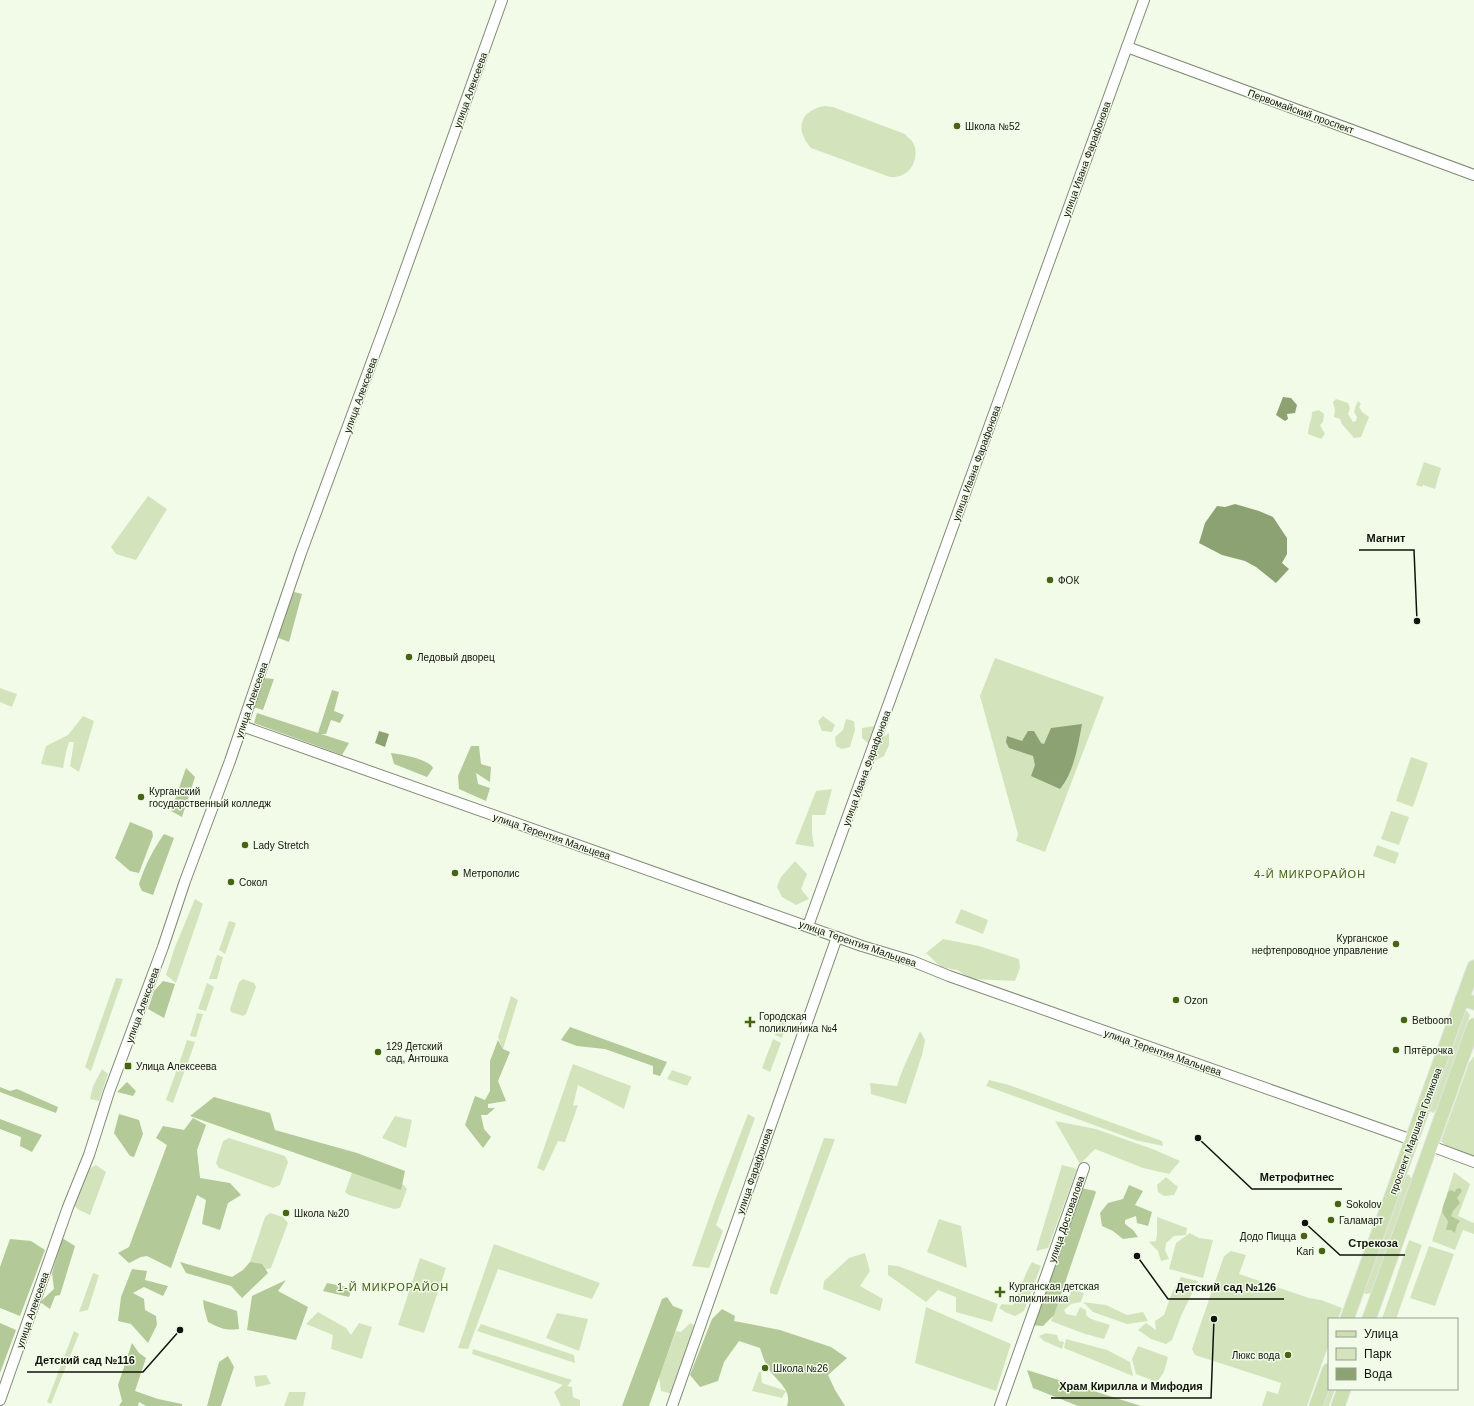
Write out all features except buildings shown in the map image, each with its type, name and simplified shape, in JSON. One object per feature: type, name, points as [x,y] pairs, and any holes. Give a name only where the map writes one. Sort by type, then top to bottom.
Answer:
[{"type":"main road","name":"проспект Маршала Голикова","points":[[1347,1318],[1412,1140],[1468,1001],[1474,966]]},
{"type":"main road","name":"проспект Маршала Голикова","points":[[1369,1318],[1474,1026]]},
{"type":"main road","name":"улица Терентия Мальцева","points":[[1412,1140],[1431,1146]]},
{"type":"main road","points":[[1354,1299],[1374,1306]]},
{"type":"main road","points":[[1316,1406],[1328,1373]]},
{"type":"main road","points":[[1338,1406],[1344,1390]]},
{"type":"street","name":"улица Алексеева","points":[[0,1400],[242,726],[305,543],[392,307],[502,0]]},
{"type":"street","name":"улица Ивана Фарафонова","points":[[808,926],[1144,0]]},
{"type":"street","name":"Первомайский проспект","points":[[1127,47],[1474,175]]},
{"type":"street","name":"улица Терентия Мальцева","points":[[242,726],[837,937],[912,961],[949,976],[1412,1140]]},
{"type":"street","name":"улица Фарафонова","points":[[672,1406],[837,937]]},
{"type":"street","name":"улица Терентия Мальцева","points":[[1431,1146],[1474,1162]]},
{"type":"street","name":"улица Достовалова","points":[[1000,1406],[1084,1168]]},
{"type":"green space","points":[[824,106],[833,107],[905,134],[912,141],[915,151],[914,162],[909,171],[899,176],[890,177],[811,148],[803,135],[801,128],[802,122],[809,112]]},
{"type":"green space","points":[[1336,399],[1348,403],[1350,408],[1348,414],[1353,422],[1356,421],[1357,417],[1354,412],[1358,401],[1361,404],[1359,407],[1362,412],[1369,417],[1361,437],[1354,438],[1342,424],[1340,419],[1334,417],[1335,410],[1333,402]]},
{"type":"green space","points":[[1319,410],[1324,414],[1323,422],[1320,425],[1325,434],[1321,439],[1308,434],[1312,412]]},
{"type":"green space","points":[[1424,462],[1441,468],[1435,489],[1423,485],[1422,487],[1416,485]]},
{"type":"green space","points":[[148,496],[167,509],[136,560],[116,554],[111,547]]},
{"type":"green space","points":[[995,658],[1104,697],[1045,852],[1016,841],[1018,834],[980,696]]},
{"type":"green space","points":[[0,688],[17,694],[12,707],[0,702]]},
{"type":"green space","points":[[83,716],[94,721],[79,772],[70,766],[74,742],[69,742],[63,768],[41,764],[46,746],[68,735]]},
{"type":"green space","points":[[823,716],[835,725],[832,732],[822,731],[818,721]]},
{"type":"green space","points":[[846,719],[854,721],[855,730],[850,747],[842,749],[836,746],[835,737],[843,730]]},
{"type":"green space","points":[[880,725],[879,740],[889,733],[889,745],[884,756],[874,761],[875,749],[862,738],[862,728]]},
{"type":"green space","points":[[1411,757],[1428,763],[1413,807],[1396,801]]},
{"type":"green space","points":[[832,789],[825,815],[812,815],[814,847],[795,844],[816,791]]},
{"type":"green space","points":[[1391,811],[1409,817],[1399,845],[1381,839]]},
{"type":"green space","points":[[1377,845],[1399,853],[1395,864],[1373,856]]},
{"type":"green space","points":[[795,861],[807,874],[801,889],[809,899],[796,905],[782,897],[777,887],[781,877]]},
{"type":"green space","points":[[195,899],[203,904],[176,983],[166,975],[175,947]]},
{"type":"green space","points":[[961,909],[988,920],[983,934],[955,923]]},
{"type":"green space","points":[[229,921],[236,923],[225,954],[219,950]]},
{"type":"green space","points":[[943,939],[979,946],[1019,959],[1020,968],[1015,981],[971,979],[957,970],[941,967],[926,953]]},
{"type":"green space","points":[[217,955],[223,957],[217,979],[209,979]]},
{"type":"green space","points":[[116,978],[123,979],[91,1071],[85,1067]]},
{"type":"green space","points":[[243,979],[254,983],[256,987],[246,1014],[243,1016],[231,1012],[230,1009],[239,982]]},
{"type":"green space","points":[[207,983],[214,987],[206,1011],[198,1009]]},
{"type":"green space","points":[[511,996],[518,1000],[503,1049],[498,1037]]},
{"type":"green space","points":[[783,1011],[789,1014],[782,1038],[775,1035]]},
{"type":"green space","points":[[1464,1011],[1467,1011],[1470,1015],[1437,1109],[1433,1113],[1429,1109]]},
{"type":"green space","points":[[197,1013],[203,1014],[196,1037],[190,1036]]},
{"type":"green space","points":[[920,1031],[925,1040],[922,1055],[906,1104],[871,1094],[870,1083],[897,1086]]},
{"type":"green space","points":[[773,1039],[781,1043],[770,1072],[762,1068]]},
{"type":"green space","points":[[187,1040],[195,1042],[187,1065],[179,1064]]},
{"type":"green space","points":[[1474,1056],[1474,1156],[1446,1146],[1441,1141],[1469,1063]]},
{"type":"green space","points":[[573,1064],[631,1086],[624,1109],[578,1085],[573,1106],[578,1105],[565,1142],[558,1141],[544,1171],[537,1168]]},
{"type":"green space","points":[[102,1069],[108,1074],[99,1101],[90,1099],[93,1086]]},
{"type":"green space","points":[[177,1069],[185,1070],[173,1103],[166,1100]]},
{"type":"green space","points":[[672,1070],[692,1077],[687,1086],[667,1079]]},
{"type":"green space","points":[[989,1080],[1009,1085],[1162,1141],[1163,1146],[1135,1140],[986,1086]]},
{"type":"green space","points":[[748,1114],[755,1118],[716,1225],[723,1231],[709,1268],[692,1266],[717,1195]]},
{"type":"green space","points":[[395,1116],[412,1120],[406,1148],[382,1138]]},
{"type":"green space","points":[[1055,1121],[1096,1129],[1155,1150],[1180,1161],[1169,1174],[1143,1168],[1095,1149],[1080,1164]]},
{"type":"green space","points":[[229,1138],[285,1156],[288,1162],[280,1185],[273,1188],[219,1168],[216,1163],[223,1141]]},
{"type":"green space","points":[[824,1138],[835,1139],[777,1295],[770,1293],[770,1289]]},
{"type":"green space","points":[[96,1165],[106,1172],[90,1215],[79,1210],[71,1203],[87,1170]]},
{"type":"green space","points":[[1062,1165],[1077,1169],[1048,1248],[1036,1251]]},
{"type":"green space","points":[[353,1170],[375,1174],[404,1185],[407,1189],[400,1208],[394,1209],[349,1195],[345,1192]]},
{"type":"green space","points":[[1454,1172],[1470,1184],[1458,1216],[1474,1223],[1474,1234],[1463,1230],[1455,1250],[1432,1241]]},
{"type":"green space","points":[[1406,1175],[1409,1175],[1412,1179],[1371,1293],[1366,1294],[1363,1292]]},
{"type":"green space","points":[[1166,1177],[1178,1187],[1174,1195],[1164,1196],[1158,1192],[1157,1185]]},
{"type":"green space","points":[[270,1213],[283,1217],[288,1223],[271,1268],[264,1270],[250,1262],[265,1217]]},
{"type":"green space","points":[[1157,1217],[1187,1228],[1186,1235],[1174,1236],[1166,1243],[1165,1250],[1169,1259],[1161,1261],[1158,1251],[1149,1242],[1156,1241]]},
{"type":"green space","points":[[939,1219],[961,1226],[967,1268],[927,1252]]},
{"type":"green space","points":[[1190,1233],[1199,1238],[1213,1240],[1203,1278],[1169,1269],[1176,1243]]},
{"type":"green space","points":[[1409,1240],[1422,1245],[1396,1318],[1382,1318]]},
{"type":"green space","points":[[494,1244],[600,1283],[592,1299],[498,1269],[468,1349],[458,1348]]},
{"type":"green space","points":[[1429,1246],[1454,1254],[1435,1306],[1410,1298]]},
{"type":"green space","points":[[1231,1251],[1246,1255],[1239,1274],[1342,1308],[1338,1318],[1328,1318],[1328,1347],[1307,1406],[1262,1406],[1267,1391],[1278,1394],[1281,1383],[1195,1355],[1192,1349],[1224,1256]]},
{"type":"green space","points":[[865,1253],[870,1271],[860,1286],[883,1299],[880,1311],[823,1289],[824,1281],[849,1258]]},
{"type":"green space","points":[[420,1258],[446,1268],[424,1333],[398,1325]]},
{"type":"green space","points":[[1032,1262],[1041,1266],[1024,1311],[1015,1316],[1005,1312],[999,1308],[1002,1304],[1013,1305]]},
{"type":"green space","points":[[888,1265],[898,1266],[998,1304],[992,1322],[956,1312],[956,1297],[938,1290],[926,1302],[888,1275]]},
{"type":"green space","points":[[93,1273],[99,1275],[88,1310],[79,1312]]},
{"type":"green space","points":[[1181,1277],[1198,1281],[1181,1316],[1172,1340],[1166,1344],[1151,1339],[1138,1330],[1146,1323],[1156,1330],[1155,1321],[1164,1315],[1171,1295]]},
{"type":"green space","points":[[1071,1289],[1084,1293],[1081,1302],[1071,1304],[1064,1310],[1066,1314],[1076,1316],[1080,1307],[1086,1310],[1086,1315],[1091,1319],[1110,1325],[1104,1339],[1085,1334],[1051,1321],[1061,1294],[1070,1296]]},
{"type":"green space","points":[[1083,1302],[1106,1305],[1127,1315],[1143,1312],[1148,1321],[1127,1324],[1093,1312]]},
{"type":"green space","points":[[926,1307],[1011,1344],[996,1391],[915,1363]]},
{"type":"green space","points":[[318,1312],[346,1328],[351,1335],[359,1323],[372,1327],[362,1359],[331,1349],[333,1335],[306,1324]]},
{"type":"green space","points":[[557,1313],[588,1319],[579,1351],[546,1338]]},
{"type":"green space","points":[[690,1323],[696,1326],[673,1394],[661,1391],[659,1377],[676,1331],[681,1332]]},
{"type":"green space","points":[[481,1324],[574,1355],[575,1363],[477,1331]]},
{"type":"green space","points":[[74,1331],[79,1334],[51,1404],[47,1402]]},
{"type":"green space","points":[[1046,1333],[1057,1335],[1059,1341],[1064,1342],[1062,1349],[1044,1341],[1039,1336]]},
{"type":"green space","points":[[1066,1339],[1107,1350],[1130,1362],[1133,1376],[1064,1348]]},
{"type":"green space","points":[[1138,1346],[1168,1357],[1164,1372],[1157,1382],[1136,1374],[1132,1359]]},
{"type":"green space","points":[[473,1349],[572,1380],[567,1386],[572,1387],[573,1397],[580,1400],[580,1406],[561,1406],[554,1392],[563,1385],[472,1354]]},
{"type":"green space","points":[[759,1372],[761,1372],[762,1383],[786,1391],[782,1398],[752,1391]]},
{"type":"green space","points":[[266,1375],[271,1384],[256,1387],[254,1376]]},
{"type":"green space","points":[[1329,1390],[1335,1390],[1329,1406],[1323,1406]]},
{"type":"green space","points":[[289,1392],[306,1392],[303,1406],[284,1406]]},
{"type":"shaded area","points":[[294,592],[302,594],[289,642],[276,637]]},
{"type":"shaded area","points":[[263,678],[274,679],[263,710],[250,706]]},
{"type":"shaded area","points":[[332,690],[339,692],[334,711],[344,715],[340,723],[331,720],[326,734],[321,734],[349,743],[342,755],[254,723],[257,713],[318,733]]},
{"type":"shaded area","points":[[471,746],[479,746],[481,764],[491,767],[490,782],[476,773],[478,784],[490,788],[486,801],[459,789],[458,776]]},
{"type":"shaded area","points":[[391,753],[408,756],[426,762],[433,768],[427,777],[394,764]]},
{"type":"shaded area","points":[[186,768],[195,777],[182,817],[171,811]]},
{"type":"shaded area","points":[[130,822],[152,831],[153,836],[139,873],[130,871],[115,858]]},
{"type":"shaded area","points":[[164,834],[174,838],[153,895],[142,891],[139,884],[156,846]]},
{"type":"shaded area","points":[[163,981],[175,984],[164,1018],[148,1009],[154,991]]},
{"type":"shaded area","points":[[570,1027],[667,1062],[660,1076],[653,1074],[653,1066],[605,1049],[577,1046],[561,1040]]},
{"type":"shaded area","points":[[498,1040],[503,1049],[510,1052],[498,1081],[506,1101],[488,1104],[488,1108],[495,1108],[487,1115],[481,1115],[484,1129],[491,1137],[483,1148],[465,1125],[475,1096],[485,1100],[490,1091],[490,1061]]},
{"type":"shaded area","points":[[127,1082],[136,1091],[133,1096],[117,1092]]},
{"type":"shaded area","points":[[0,1087],[10,1091],[17,1089],[58,1107],[56,1113],[0,1092]]},
{"type":"shaded area","points":[[214,1097],[270,1113],[275,1130],[357,1153],[405,1171],[401,1190],[190,1116]]},
{"type":"shaded area","points":[[119,1114],[139,1120],[143,1134],[134,1157],[130,1156],[114,1133]]},
{"type":"shaded area","points":[[193,1118],[206,1125],[197,1150],[200,1178],[230,1183],[241,1195],[228,1203],[220,1230],[202,1224],[206,1200],[197,1195],[171,1268],[147,1256],[141,1257],[129,1263],[118,1253],[129,1247],[167,1145],[156,1138],[163,1126],[184,1130]]},
{"type":"shaded area","points":[[0,1119],[42,1135],[32,1152],[20,1146],[21,1137],[0,1129]]},
{"type":"shaded area","points":[[1129,1185],[1143,1191],[1135,1205],[1152,1212],[1148,1226],[1137,1223],[1136,1216],[1125,1220],[1125,1224],[1133,1230],[1138,1237],[1123,1239],[1113,1231],[1102,1226],[1100,1213],[1108,1203],[1123,1199]]},
{"type":"shaded area","points":[[1077,1187],[1096,1192],[1054,1315],[1043,1326],[1029,1325]]},
{"type":"shaded area","points":[[1460,1188],[1462,1191],[1457,1198],[1460,1203],[1453,1211],[1451,1216],[1460,1221],[1457,1225],[1455,1233],[1451,1230],[1446,1230],[1448,1222],[1442,1212],[1442,1209],[1448,1192],[1451,1190],[1455,1192],[1456,1189]]},
{"type":"shaded area","points":[[62,1238],[75,1246],[60,1295],[55,1296],[50,1309],[40,1302],[54,1289],[52,1273]]},
{"type":"shaded area","points":[[10,1239],[31,1241],[45,1250],[20,1316],[0,1308],[0,1267]]},
{"type":"shaded area","points":[[180,1262],[232,1277],[243,1270],[250,1262],[262,1264],[268,1273],[242,1298],[231,1286],[186,1273]]},
{"type":"shaded area","points":[[132,1269],[147,1271],[145,1280],[168,1286],[163,1296],[144,1287],[133,1293],[144,1299],[145,1310],[156,1316],[157,1325],[148,1343],[131,1324],[118,1321],[121,1297]]},
{"type":"shaded area","points":[[286,1280],[278,1291],[308,1307],[296,1340],[247,1330],[252,1296]]},
{"type":"shaded area","points":[[327,1283],[352,1288],[349,1297],[323,1291]]},
{"type":"shaded area","points":[[667,1297],[673,1306],[683,1310],[649,1406],[622,1406],[662,1299]]},
{"type":"shaded area","points":[[203,1300],[237,1311],[239,1329],[230,1330],[208,1322]]},
{"type":"shaded area","points":[[722,1309],[735,1316],[734,1321],[780,1330],[831,1347],[847,1358],[828,1375],[845,1406],[787,1406],[788,1400],[785,1389],[770,1371],[760,1348],[739,1341],[724,1362],[718,1381],[700,1387],[690,1375],[712,1319]]},
{"type":"shaded area","points":[[0,1323],[16,1330],[0,1373]]},
{"type":"shaded area","points":[[132,1343],[139,1353],[146,1358],[135,1391],[158,1399],[182,1404],[182,1406],[146,1406],[139,1402],[138,1406],[119,1406],[122,1401],[118,1385]]},
{"type":"shaded area","points":[[228,1356],[234,1367],[221,1406],[207,1406],[219,1362]]},
{"type":"shaded area","points":[[1027,1370],[1141,1406],[1078,1406],[1033,1388]]},
{"type":"water","points":[[1283,397],[1291,398],[1297,405],[1295,413],[1287,414],[1288,419],[1285,421],[1276,415]]},
{"type":"water","points":[[1235,504],[1273,517],[1287,538],[1287,554],[1282,563],[1289,569],[1276,583],[1256,567],[1245,561],[1222,555],[1199,543],[1205,523],[1217,506],[1225,507]]},
{"type":"water","points":[[1082,724],[1072,767],[1060,789],[1031,776],[1035,765],[1033,756],[1009,748],[1006,742],[1007,736],[1022,741],[1028,731],[1034,731],[1041,743],[1044,744],[1051,728]]},
{"type":"water","points":[[379,731],[389,734],[385,747],[375,743]]},
{"type":"place","name":"Школа №52","points":[[957,126]]},
{"type":"place","name":"ФОК","points":[[1050,580]]},
{"type":"place","name":"Магнит","points":[[1417,621]]},
{"type":"place","name":"Ледовый дворец","points":[[409,657]]},
{"type":"place","name":"Курганский государственный колледж","points":[[141,797]]},
{"type":"place","name":"Lady Stretch","points":[[245,845]]},
{"type":"place","name":"Метрополис","points":[[455,873]]},
{"type":"place","name":"Сокол","points":[[231,882]]},
{"type":"place","name":"Курганское нефтепроводное управление","points":[[1396,944]]},
{"type":"place","name":"Ozon","points":[[1176,1000]]},
{"type":"place","name":"Betboom","points":[[1404,1020]]},
{"type":"place","name":"Городская поликлиника №4","points":[[750,1022]]},
{"type":"place","name":"Пятёрочка","points":[[1396,1050]]},
{"type":"place","name":"129 Детский сад, Антошка","points":[[378,1052]]},
{"type":"place","name":"Улица Алексеева","points":[[128,1066]]},
{"type":"place","name":"Метрофитнес","points":[[1198,1138]]},
{"type":"place","name":"Sokolov","points":[[1338,1204]]},
{"type":"place","name":"Школа №20","points":[[286,1213]]},
{"type":"place","name":"Галамарт","points":[[1331,1220]]},
{"type":"place","name":"Стрекоза","points":[[1305,1223]]},
{"type":"place","name":"Додо Пицца","points":[[1304,1236]]},
{"type":"place","name":"Kari","points":[[1322,1251]]},
{"type":"place","name":"Детский сад №126","points":[[1137,1256]]},
{"type":"place","name":"Курганская детская поликлиника","points":[[1000,1292]]},
{"type":"place","name":"Храм Кирилла и Мифодия","points":[[1214,1319]]},
{"type":"place","name":"Детский сад №116","points":[[180,1330]]},
{"type":"place","name":"Люкс вода","points":[[1288,1355]]},
{"type":"place","name":"Школа №26","points":[[765,1368]]},
{"type":"district","name":"4-Й МИКРОРАЙОН","points":[[1310,874]]},
{"type":"district","name":"1-Й МИКРОРАЙОН","points":[[393,1287]]}]
